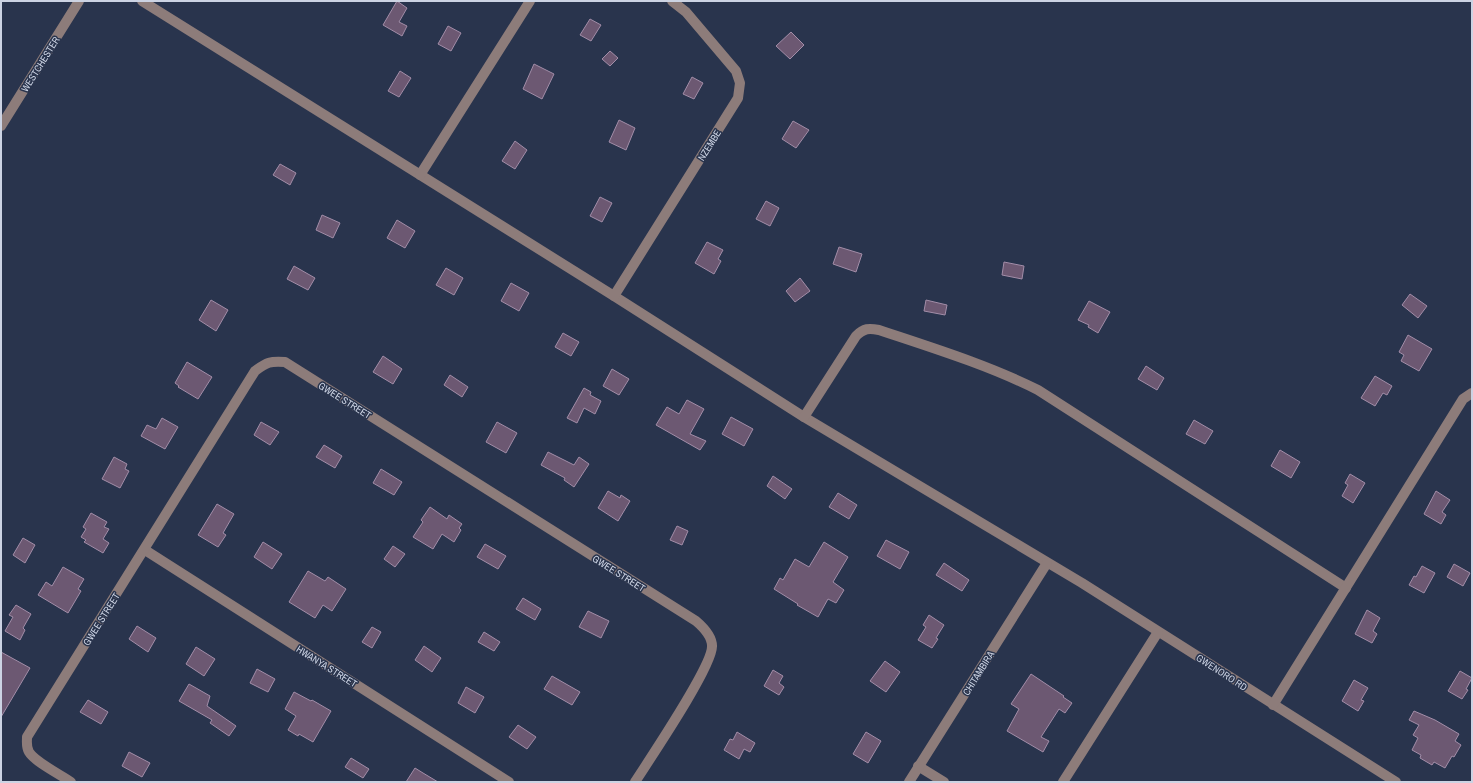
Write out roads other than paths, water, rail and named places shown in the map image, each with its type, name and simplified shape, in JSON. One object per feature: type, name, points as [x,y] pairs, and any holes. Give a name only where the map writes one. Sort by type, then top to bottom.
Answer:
[{"type":"street","name":"WESTCHESTER","points":[[1,126],[79,1]]},
{"type":"street","name":"GWENORO RD","points":[[142,1],[614,296],[804,417],[1082,584],[1396,782]]},
{"type":"street","points":[[420,175],[530,1]]},
{"type":"street","name":"NZEMBE","points":[[614,296],[738,98],[740,83],[736,71],[686,12],[672,1]]},
{"type":"street","points":[[804,417],[856,336],[861,331],[869,328],[880,330],[951,354],[1020,381],[1038,390],[1346,588]]},
{"type":"street","name":"GWEE STREET","points":[[71,782],[29,753],[26,745],[27,737],[255,371],[265,363],[273,361],[284,362],[696,621],[704,628],[712,645],[709,659],[686,701],[635,782]]},
{"type":"street","points":[[1273,705],[1463,399],[1472,393]]},
{"type":"street","name":"HWANYA STREET","points":[[144,550],[509,782]]},
{"type":"street","name":"CHITAMBIRA","points":[[909,782],[1046,563]]},
{"type":"street","points":[[1063,782],[1158,632]]},
{"type":"street","points":[[918,766],[944,782]]}]
